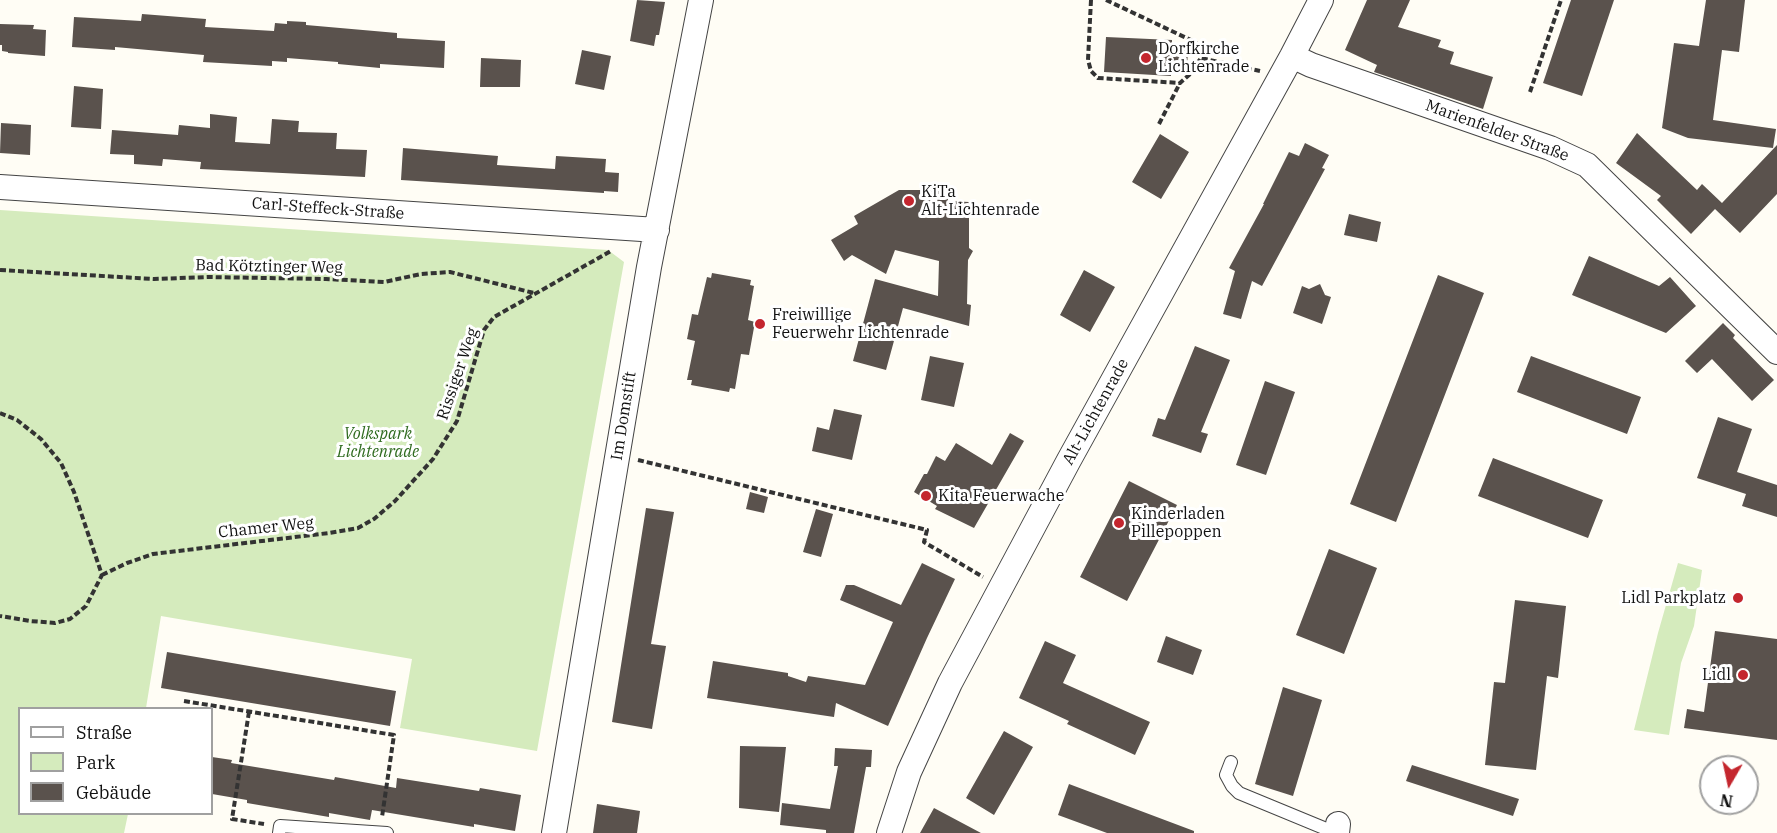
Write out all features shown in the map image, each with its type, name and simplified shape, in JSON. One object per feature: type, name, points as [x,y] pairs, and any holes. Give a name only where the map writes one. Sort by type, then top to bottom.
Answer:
[{"type":"street","name":"Im Domstift","points":[[554,833],[641,313],[701,0]]},
{"type":"street","name":"Alt-Lichtenrade","points":[[889,833],[909,772],[959,667],[1073,453],[1321,0]]},
{"type":"street","name":"Marienfelder Straße","points":[[1292,56],[1311,65],[1550,148],[1587,165],[1777,352]]},
{"type":"street","name":"Carl-Steffeck-Straße","points":[[0,188],[657,230]]},
{"type":"lane","points":[[1231,762],[1226,775],[1239,793],[1337,830]]},
{"type":"lane","points":[[279,829],[383,833]]},
{"type":"path","points":[[1092,0],[1088,60],[1091,71],[1098,78],[1180,83]]},
{"type":"path","points":[[1106,0],[1195,42],[1200,48],[1201,58],[1180,83],[1159,124]]},
{"type":"path","points":[[1530,92],[1561,0]]},
{"type":"path","points":[[1201,58],[1262,71]]},
{"type":"path","name":"Rissiger Weg","points":[[416,476],[433,459],[457,421],[484,330],[494,317],[617,248]]},
{"type":"path","name":"Bad Kötztinger Weg","points":[[0,270],[154,279],[219,277],[384,282],[421,274],[450,272],[535,293]]},
{"type":"path","points":[[0,413],[17,420],[41,439],[61,463],[74,492],[102,574],[86,606],[70,619],[55,623],[0,616]]},
{"type":"path","points":[[634,459],[927,530],[924,542],[987,579]]},
{"type":"path","name":"Chamer Weg","points":[[102,574],[127,562],[153,554],[358,528],[374,519],[395,501],[416,476]]},
{"type":"path","points":[[184,701],[394,735],[383,833]]},
{"type":"path","points":[[249,712],[232,819],[279,829]]},
{"type":"green space","name":"Volkspark Lichtenrade","points":[[0,210],[608,250],[624,262],[537,751],[400,728],[412,659],[161,616],[146,707],[18,707],[18,815],[128,815],[124,833],[0,833]]},
{"type":"green space","points":[[1678,563],[1702,570],[1694,626],[1681,663],[1669,735],[1634,730],[1658,633]]},
{"type":"building","points":[[637,0],[665,2],[659,35],[656,35],[654,46],[630,41]]},
{"type":"building","points":[[1367,0],[1410,0],[1398,27],[1441,40],[1438,47],[1454,52],[1450,64],[1493,77],[1483,109],[1374,72],[1377,65],[1345,50]]},
{"type":"building","points":[[1571,0],[1614,0],[1582,96],[1543,83]]},
{"type":"building","points":[[1706,0],[1745,0],[1739,52],[1722,50],[1713,120],[1776,129],[1773,148],[1688,138],[1662,128],[1674,43],[1699,46]]},
{"type":"building","points":[[142,14],[206,19],[205,27],[274,31],[275,23],[306,22],[306,25],[397,33],[397,38],[445,41],[444,68],[380,64],[380,68],[287,58],[287,62],[272,61],[272,66],[203,62],[204,55],[115,47],[115,50],[72,47],[74,17],[141,21]]},
{"type":"building","points":[[0,24],[34,25],[33,29],[46,30],[45,56],[2,51]]},
{"type":"building","name":"Dorfkirche Lichtenrade","points":[[1106,37],[1172,40],[1172,48],[1188,49],[1187,69],[1171,68],[1171,76],[1104,72]]},
{"type":"building","points":[[582,50],[611,56],[604,90],[575,84]]},
{"type":"building","points":[[481,58],[521,60],[520,87],[480,87]]},
{"type":"building","points":[[74,86],[103,89],[101,129],[71,127]]},
{"type":"building","points":[[210,114],[237,117],[235,142],[270,144],[272,119],[299,121],[298,132],[337,133],[336,149],[367,150],[365,177],[200,169],[201,162],[163,159],[162,166],[134,164],[134,155],[110,154],[112,130],[178,135],[179,125],[210,128]]},
{"type":"building","points":[[1,123],[31,125],[30,155],[0,153]]},
{"type":"building","points":[[1637,133],[1697,190],[1702,184],[1722,203],[1777,145],[1777,194],[1740,233],[1715,209],[1691,234],[1657,200],[1661,196],[1616,163]]},
{"type":"building","points":[[1160,134],[1189,152],[1161,199],[1132,182]]},
{"type":"building","points":[[1305,143],[1329,155],[1322,168],[1325,169],[1262,286],[1252,281],[1241,319],[1223,314],[1235,271],[1229,268],[1289,152],[1299,156]]},
{"type":"building","points":[[403,148],[498,156],[497,165],[555,169],[556,156],[606,159],[605,172],[619,173],[618,192],[401,180]]},
{"type":"building","points":[[899,190],[948,190],[948,201],[969,202],[969,248],[973,251],[968,260],[967,304],[971,305],[969,326],[903,308],[886,370],[853,361],[875,279],[938,296],[939,261],[895,250],[886,274],[852,255],[844,261],[831,240],[858,224],[854,216]]},
{"type":"building","points":[[1349,214],[1381,222],[1377,242],[1344,235]]},
{"type":"building","points":[[1589,256],[1659,286],[1670,277],[1696,306],[1666,333],[1572,295]]},
{"type":"building","points":[[1084,270],[1115,287],[1090,332],[1060,315]]},
{"type":"building","points":[[712,273],[751,280],[750,285],[754,286],[748,320],[755,322],[749,355],[741,354],[735,389],[730,388],[729,392],[691,385],[692,380],[687,380],[695,341],[687,339],[692,314],[698,315],[707,277],[711,278]]},
{"type":"building","points":[[1438,275],[1484,293],[1396,522],[1350,504]]},
{"type":"building","points":[[1320,284],[1325,295],[1331,297],[1322,324],[1293,313],[1302,286],[1309,289]]},
{"type":"building","points":[[1723,323],[1735,335],[1733,338],[1774,380],[1752,401],[1712,359],[1697,373],[1685,361]]},
{"type":"building","points":[[1195,346],[1230,360],[1201,432],[1208,434],[1201,453],[1152,436],[1158,418],[1165,420]]},
{"type":"building","points":[[930,356],[964,363],[954,407],[921,400]]},
{"type":"building","points":[[1531,356],[1641,397],[1627,434],[1517,392]]},
{"type":"building","points":[[1265,381],[1295,392],[1266,475],[1236,465]]},
{"type":"building","points":[[834,409],[862,415],[852,460],[812,451],[817,427],[829,430]]},
{"type":"building","points":[[1718,417],[1752,429],[1737,472],[1777,485],[1777,517],[1742,506],[1746,494],[1697,478]]},
{"type":"building","points":[[1010,433],[1024,441],[974,528],[935,509],[937,506],[914,492],[936,456],[945,461],[956,443],[992,465]]},
{"type":"building","points":[[1493,458],[1603,500],[1588,538],[1478,496]]},
{"type":"building","points":[[1129,481],[1177,505],[1127,601],[1080,577]]},
{"type":"building","points":[[750,492],[768,497],[764,513],[746,509]]},
{"type":"building","points":[[646,508],[674,512],[651,644],[666,646],[652,729],[612,722]]},
{"type":"building","points":[[816,509],[833,514],[821,557],[803,552]]},
{"type":"building","points":[[1329,549],[1377,568],[1344,654],[1296,635]]},
{"type":"building","points":[[922,563],[955,579],[888,726],[836,703],[834,717],[707,698],[713,661],[788,673],[788,676],[806,682],[808,676],[865,685],[893,622],[840,600],[846,585],[854,585],[901,605]]},
{"type":"building","points":[[1515,600],[1566,606],[1558,678],[1547,676],[1536,770],[1485,765],[1494,682],[1505,683]]},
{"type":"building","name":"Lidl","points":[[1715,631],[1777,639],[1777,740],[1684,728],[1687,709],[1704,712]]},
{"type":"building","points":[[1166,636],[1202,650],[1193,675],[1157,662]]},
{"type":"building","points":[[1045,641],[1076,655],[1063,683],[1150,722],[1135,755],[1067,724],[1069,721],[1019,698]]},
{"type":"building","points":[[167,652],[396,691],[390,726],[161,688]]},
{"type":"building","points":[[1283,687],[1322,700],[1293,796],[1255,784]]},
{"type":"building","points":[[1004,731],[1033,747],[994,815],[966,798]]},
{"type":"building","points":[[740,746],[786,747],[779,812],[739,808]]},
{"type":"building","points":[[835,748],[872,750],[871,767],[866,767],[854,833],[826,833],[826,830],[780,825],[782,803],[830,809],[838,766],[834,766]]},
{"type":"building","points":[[213,757],[232,760],[231,763],[396,788],[397,778],[521,795],[515,831],[474,824],[474,827],[372,810],[370,820],[329,813],[329,817],[247,803],[247,800],[213,794]]},
{"type":"building","points":[[1412,765],[1519,799],[1513,816],[1406,781]]},
{"type":"building","points":[[1069,784],[1194,831],[1194,833],[1107,833],[1058,815]]},
{"type":"building","points":[[597,804],[640,811],[637,833],[593,833]]},
{"type":"building","points":[[934,808],[981,833],[920,833]]},
{"type":"place","name":"Dorfkirche Lichtenrade","points":[[1146,58]]},
{"type":"place","name":"KiTa Alt-Lichtenrade","points":[[909,201]]},
{"type":"place","name":"Freiwillige Feuerwehr Lichtenrade","points":[[760,324]]},
{"type":"place","name":"Kita Feuerwache","points":[[926,496]]},
{"type":"place","name":"Kinderladen Pillepoppen","points":[[1119,523]]},
{"type":"place","name":"Lidl Parkplatz","points":[[1738,598]]},
{"type":"place","name":"Lidl","points":[[1743,675]]}]
